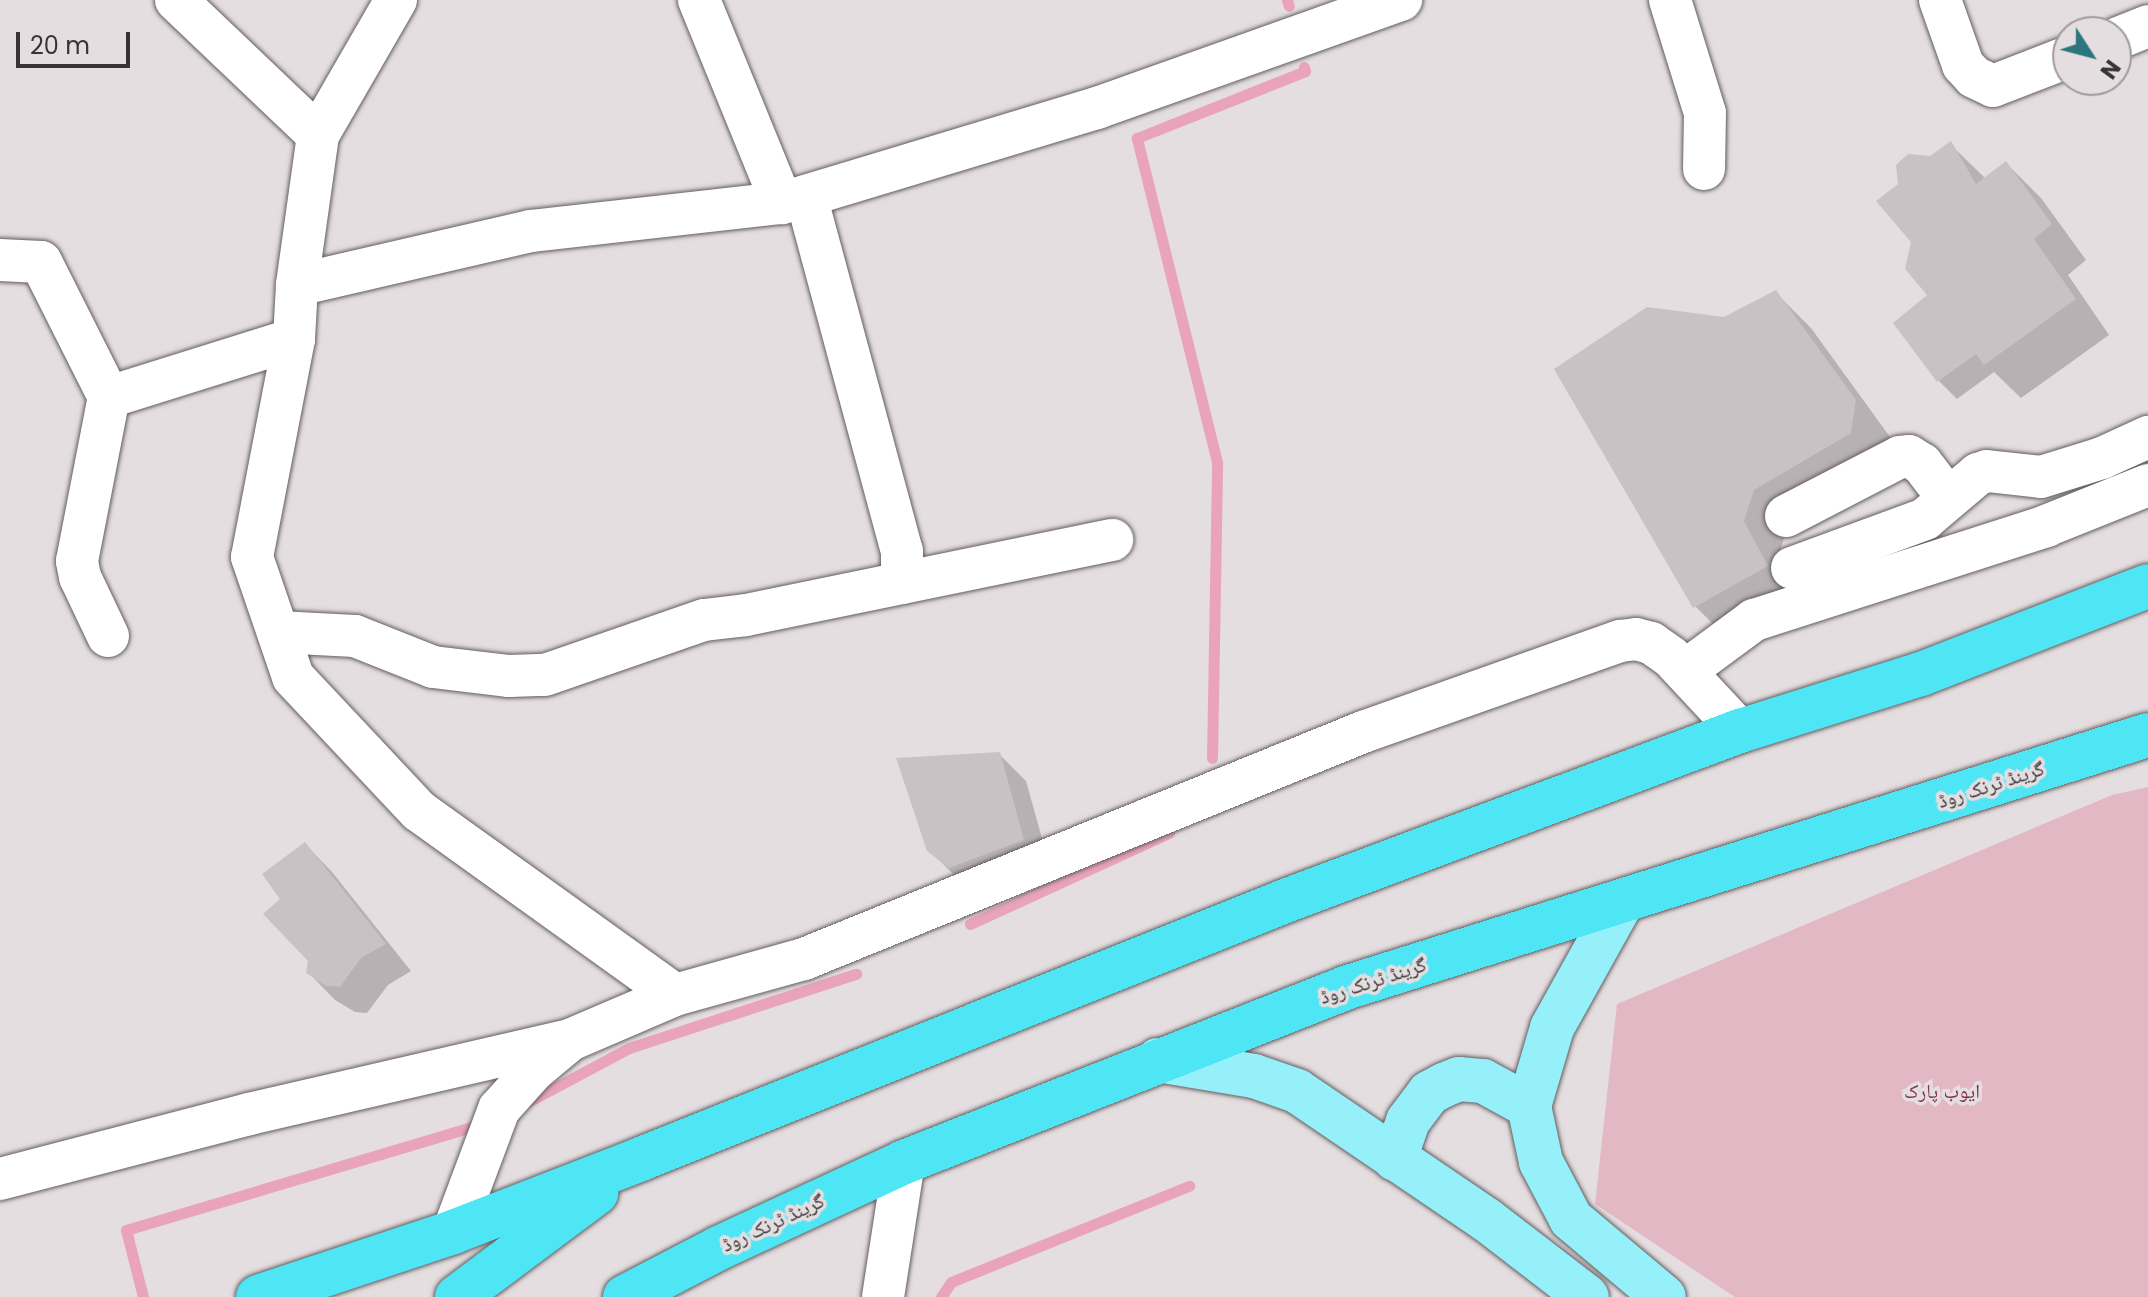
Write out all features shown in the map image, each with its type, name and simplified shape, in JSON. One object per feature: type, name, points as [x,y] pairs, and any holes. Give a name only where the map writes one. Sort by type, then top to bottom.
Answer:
[{"type":"highway","points":[[2104,600],[2148,574]]},
{"type":"highway","points":[[258,1297],[453,1232],[1285,901],[1740,731],[1921,674],[2104,600],[2148,586]]},
{"type":"highway","name":"گرینڈ ٹرنک روڈ","points":[[625,1297],[719,1248],[904,1162],[1345,988],[2148,735]]},
{"type":"highway","points":[[457,1297],[641,1159]]},
{"type":"main road","points":[[1622,902],[1552,1028],[1529,1106],[1541,1162],[1571,1219],[1664,1297]]},
{"type":"main road","points":[[1158,1060],[1254,1076],[1297,1091],[1487,1220],[1587,1297]]},
{"type":"main road","points":[[1395,1159],[1408,1121],[1429,1093],[1459,1079],[1483,1081],[1529,1106]]},
{"type":"street","points":[[176,0],[318,135]]},
{"type":"street","points":[[396,0],[318,135],[297,285],[294,339],[252,557],[293,677],[419,811],[675,995]]},
{"type":"street","points":[[699,0],[794,200],[902,551],[902,583]]},
{"type":"street","points":[[297,285],[531,231],[794,200],[1097,108],[1401,0]]},
{"type":"street","points":[[1670,0],[1705,113],[1704,169]]},
{"type":"street","points":[[1940,0],[1963,65],[1974,77],[1993,86],[2052,63]]},
{"type":"street","points":[[0,260],[41,262],[109,397],[77,561],[80,577],[108,636]]},
{"type":"street","points":[[109,397],[294,339]]},
{"type":"street","points":[[1792,568],[1925,519],[1948,498],[1987,471],[2041,477],[2102,458],[2148,437]]},
{"type":"street","points":[[1786,516],[1900,457],[1909,456],[1922,464],[1948,498]]},
{"type":"street","points":[[1685,671],[1754,620],[2046,526],[2148,485]]},
{"type":"street","points":[[278,632],[355,636],[433,667],[509,676],[545,675],[704,620],[746,615],[1112,540]]},
{"type":"street","points":[[0,1179],[249,1114],[570,1040],[675,995],[804,959],[1363,732],[1620,641],[1636,639],[1651,643],[1685,671],[1740,731]]},
{"type":"street","points":[[453,1232],[471,1177],[499,1109],[534,1070],[570,1040]]},
{"type":"street","points":[[883,1297],[904,1162]]},
{"type":"green space","name":"ایوب پارک","points":[[2148,787],[2148,1297],[1735,1297],[1595,1204],[1617,1004],[2112,795]]},
{"type":"building","points":[[1951,141],[1976,184],[2006,161],[2052,224],[2034,239],[2076,299],[1984,365],[1976,354],[1937,382],[1893,323],[1927,295],[1905,269],[1911,242],[1876,201],[1898,184],[1896,165],[1908,154],[1930,156]]},
{"type":"building","points":[[1776,290],[1856,400],[1851,433],[1754,490],[1744,521],[1768,566],[1693,608],[1554,369],[1647,307],[1724,317]]},
{"type":"building","points":[[1000,752],[1024,840],[949,868],[927,851],[896,758]]},
{"type":"building","points":[[305,842],[386,944],[361,958],[340,987],[326,986],[306,973],[308,961],[263,914],[280,899],[262,874]]},
{"type":"waterway","points":[[1287,0],[1289,6]]},
{"type":"waterway","points":[[1212,758],[1217,462],[1137,138],[1305,71],[1304,67]]},
{"type":"waterway","points":[[970,924],[1169,833]]},
{"type":"waterway","points":[[526,1103],[629,1048],[856,974]]},
{"type":"waterway","points":[[143,1297],[126,1230],[482,1124]]},
{"type":"waterway","points":[[941,1297],[951,1282],[1189,1186]]}]
